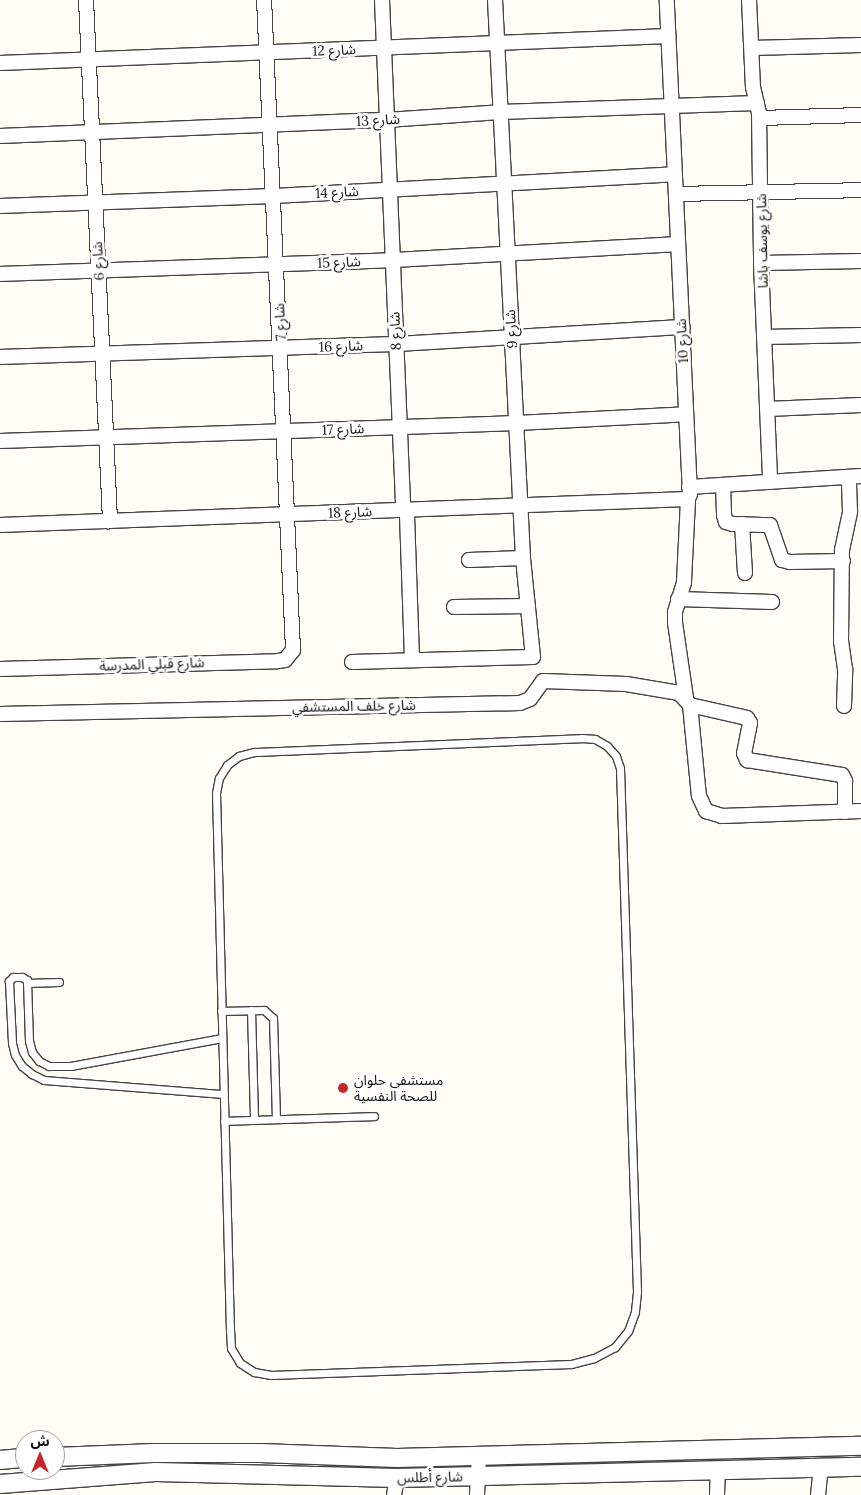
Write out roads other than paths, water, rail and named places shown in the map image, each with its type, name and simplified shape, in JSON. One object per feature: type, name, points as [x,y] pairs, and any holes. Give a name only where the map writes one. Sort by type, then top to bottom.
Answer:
[{"type":"street","name":"شارع 6","points":[[86,0],[110,521]]},
{"type":"street","name":"شارع 7","points":[[264,0],[294,643]]},
{"type":"street","name":"شارع 8","points":[[382,0],[399,427],[403,504],[406,510],[412,660]]},
{"type":"street","name":"شارع 9","points":[[412,660],[533,657],[524,558],[495,0]]},
{"type":"street","name":"شارع 10","points":[[667,0],[689,493],[684,582],[676,612],[677,647],[688,701]]},
{"type":"street","name":"شارع يوسف باشا","points":[[749,0],[753,87],[760,118],[761,263],[770,482]]},
{"type":"street","name":"شارع 12","points":[[0,63],[668,36]]},
{"type":"street","points":[[752,48],[861,45]]},
{"type":"street","name":"شارع 13","points":[[0,136],[387,120],[500,112],[757,103]]},
{"type":"street","points":[[760,118],[861,115]]},
{"type":"street","name":"شارع 14","points":[[0,206],[274,196],[674,174]]},
{"type":"street","points":[[676,194],[861,190]]},
{"type":"street","name":"شارع 15","points":[[0,274],[392,260],[677,244]]},
{"type":"street","points":[[761,263],[861,261]]},
{"type":"street","name":"شارع 16","points":[[0,358],[396,344],[682,328]]},
{"type":"street","points":[[764,337],[861,335]]},
{"type":"street","points":[[767,409],[861,405]]},
{"type":"street","name":"شارع 17","points":[[0,441],[517,423],[686,414]]},
{"type":"street","points":[[844,706],[844,662],[840,641],[843,540],[850,512],[855,476]]},
{"type":"street","name":"شارع 18","points":[[0,525],[521,506],[689,493],[722,485],[855,476]]},
{"type":"street","points":[[722,485],[724,518],[729,524],[770,525],[780,557],[786,562],[843,561]]},
{"type":"street","points":[[742,524],[745,573]]},
{"type":"street","points":[[469,560],[524,558]]},
{"type":"street","points":[[678,599],[772,602]]},
{"type":"street","points":[[454,607],[528,606]]},
{"type":"street","name":"شارع قبلي المدرسة","points":[[0,668],[278,661],[290,656],[294,643]]},
{"type":"street","points":[[352,662],[412,660]]},
{"type":"street","name":"شارع خلف المستشفي","points":[[0,714],[520,703],[530,699],[538,684],[546,681],[632,684],[672,690],[688,701],[747,718],[750,723],[744,753],[747,760],[842,775],[845,781],[845,812]]},
{"type":"street","points":[[688,701],[701,805],[706,811],[722,816],[861,811]]},
{"type":"street","name":"شارع أطلس","points":[[65,1457],[154,1453],[260,1453],[397,1458],[861,1446]]},
{"type":"street","points":[[477,1495],[479,1455]]},
{"type":"street","points":[[0,1460],[15,1459]]},
{"type":"street","name":"شارع أطلس","points":[[0,1484],[156,1472],[396,1487],[478,1476],[861,1467]]},
{"type":"street","points":[[818,1495],[821,1468]]},
{"type":"street","points":[[717,1495],[718,1470]]},
{"type":"lane","points":[[582,738],[601,742],[616,756],[620,768],[637,1292],[636,1312],[628,1331],[615,1347],[594,1358],[571,1364],[271,1375],[254,1372],[240,1362],[231,1348],[222,1038],[216,794],[219,778],[227,765],[239,756],[254,752],[582,738]]},
{"type":"lane","points":[[222,1038],[71,1066],[49,1066],[39,1061],[32,1052],[29,1041],[27,982],[25,978],[10,978],[12,1043],[15,1055],[22,1066],[32,1074],[44,1080],[223,1094]]},
{"type":"lane","points":[[27,982],[59,982]]},
{"type":"lane","points":[[0,1000],[10,1000]]},
{"type":"lane","points":[[251,1010],[254,1120]]},
{"type":"lane","points":[[221,1011],[264,1010],[273,1018],[276,1119]]},
{"type":"lane","points":[[224,1121],[374,1116]]},
{"type":"place","name":"مستشفي حلوان للصحة النفسية","points":[[343,1088]]}]
